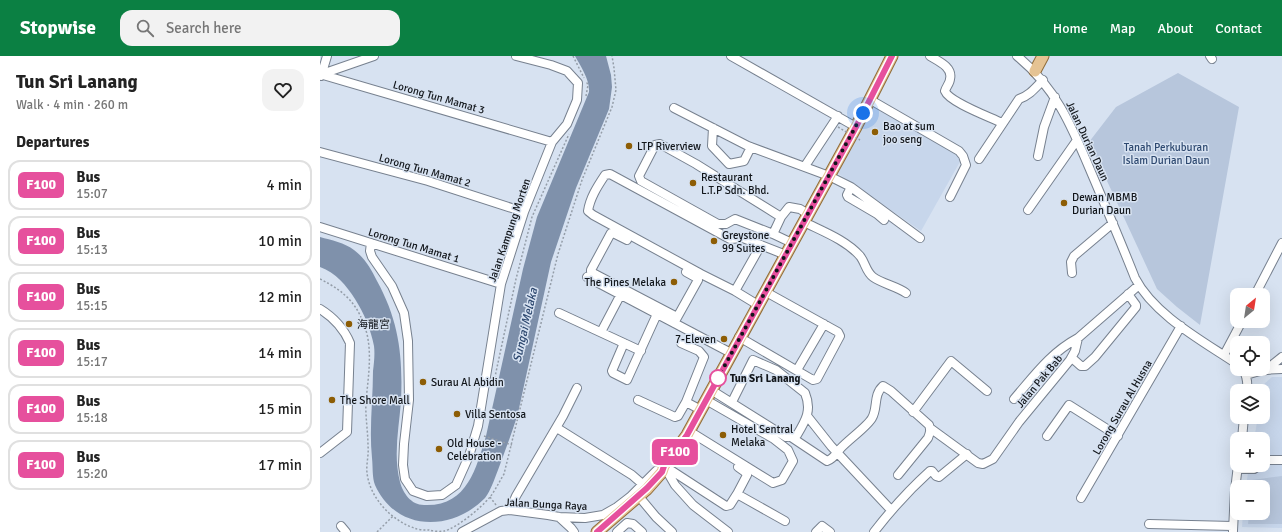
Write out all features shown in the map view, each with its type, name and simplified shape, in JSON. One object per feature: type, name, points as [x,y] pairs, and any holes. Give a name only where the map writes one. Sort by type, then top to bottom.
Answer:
[{"type":"main road","points":[[597,532],[662,472],[664,466],[688,433],[739,337],[766,292],[856,127],[892,56]]},
{"type":"main road","points":[[1035,71],[1043,56]]},
{"type":"street","points":[[321,75],[327,56]]},
{"type":"street","points":[[321,75],[374,56]]},
{"type":"street","name":"Jalan Kampung Morten","points":[[370,243],[372,257],[392,286],[404,313],[408,341],[409,367],[409,400],[403,465],[405,479],[413,491],[427,496],[442,495],[456,485],[469,456],[478,426],[501,284],[524,212],[552,142],[567,124],[577,100],[578,83],[566,72],[556,67],[516,56]]},
{"type":"street","points":[[731,56],[856,127]]},
{"type":"street","points":[[930,56],[945,66],[949,72],[951,78],[945,91],[946,95],[961,104],[1002,123]]},
{"type":"street","name":"Jalan Durian Daun","points":[[1017,56],[1035,71],[1055,97],[1077,140],[1139,285],[1147,296],[1181,326],[1230,359]]},
{"type":"street","name":"Lorong Tun Mamat 3","points":[[321,75],[552,142]]},
{"type":"street","points":[[979,159],[1019,99],[1027,96],[1043,80]]},
{"type":"street","points":[[1038,156],[1044,127],[1055,97]]},
{"type":"street","points":[[870,100],[959,151],[963,156],[966,165],[950,197]]},
{"type":"street","points":[[674,108],[751,147],[805,166],[851,187],[920,238]]},
{"type":"street","points":[[805,166],[838,116]]},
{"type":"street","points":[[713,128],[712,146],[729,164],[744,161],[751,147]]},
{"type":"street","points":[[1028,210],[1077,140]]},
{"type":"street","points":[[781,217],[696,164],[660,144],[655,145],[639,176],[641,181],[718,224],[726,224],[735,219],[792,243]]},
{"type":"street","name":"Lorong Tun Mamat 2","points":[[320,152],[428,181],[524,212]]},
{"type":"street","points":[[758,305],[735,291],[593,215],[588,211],[596,190],[605,175],[610,174],[730,239],[743,238],[786,255]]},
{"type":"street","points":[[851,187],[847,194],[848,197],[877,214],[884,220]]},
{"type":"street","points":[[773,234],[781,217],[789,207],[800,209],[806,218],[854,250],[871,276],[880,281],[898,287],[906,293]]},
{"type":"street","points":[[1072,273],[1071,262],[1074,256],[1113,223]]},
{"type":"street","name":"Lorong Tun Mamat 1","points":[[320,227],[501,284]]},
{"type":"street","points":[[675,320],[698,280],[697,278],[650,253],[648,250],[611,233],[591,272],[731,353]]},
{"type":"street","points":[[1259,288],[1282,243]]},
{"type":"street","points":[[735,291],[761,245]]},
{"type":"street","points":[[587,277],[658,314],[675,320]]},
{"type":"street","points":[[1014,399],[1050,357],[1065,345],[1078,338],[1139,285]]},
{"type":"street","points":[[739,337],[813,380],[817,379],[840,336],[838,332],[766,292]]},
{"type":"street","points":[[601,332],[620,294]]},
{"type":"street","points":[[1072,358],[1081,366],[1085,366],[1095,357],[1136,307],[1128,294]]},
{"type":"street","points":[[320,309],[338,324],[350,343],[347,432],[320,453]]},
{"type":"street","points":[[559,313],[641,351]]},
{"type":"street","points":[[624,343],[612,371],[613,373],[627,380],[658,314]]},
{"type":"street","points":[[797,370],[824,324]]},
{"type":"street","name":"Lorong Surau Al Husna","points":[[1081,498],[1181,326]]},
{"type":"street","points":[[1224,355],[1238,328]]},
{"type":"street","name":"Jalan Pak Bab","points":[[967,454],[978,463],[983,464],[993,459],[1018,422],[1072,358],[1078,338]]},
{"type":"street","points":[[638,400],[675,417],[678,416],[686,402],[704,357],[699,351],[681,343]]},
{"type":"street","points":[[1270,367],[1282,357]]},
{"type":"street","points":[[709,395],[732,402],[786,438],[797,435],[808,417],[807,398],[805,393],[776,370],[753,360],[732,402]]},
{"type":"street","points":[[913,412],[951,361],[987,391]]},
{"type":"street","points":[[1270,369],[1282,369]]},
{"type":"street","points":[[791,437],[827,461],[832,460],[838,452],[872,420],[875,412],[878,390],[883,386],[891,391],[929,425],[930,428],[967,454],[938,477],[930,471],[912,487],[891,510],[874,532]]},
{"type":"street","points":[[510,510],[516,496],[556,428],[577,388]]},
{"type":"street","points":[[688,433],[773,483],[782,480],[793,461],[788,450],[774,439],[709,395]]},
{"type":"street","points":[[686,402],[701,410]]},
{"type":"street","points":[[1047,436],[1069,405],[1118,436]]},
{"type":"street","points":[[808,417],[831,446],[891,510]]},
{"type":"street","points":[[556,428],[632,475],[645,487]]},
{"type":"street","points":[[898,475],[928,438],[931,431],[930,428]]},
{"type":"street","points":[[664,466],[726,506],[730,506],[738,494],[747,475],[745,472],[688,433]]},
{"type":"street","points":[[1270,460],[1282,460]]},
{"type":"street","points":[[664,466],[675,485],[693,505],[728,532]]},
{"type":"street","points":[[1150,524],[1233,529],[1237,472]]},
{"type":"street","points":[[637,494],[656,517],[672,532]]},
{"type":"street","name":"Jalan Bunga Raya","points":[[462,532],[501,511],[510,510],[559,517],[585,518],[603,515],[637,494]]},
{"type":"street","points":[[738,494],[785,521]]},
{"type":"street","points":[[559,517],[574,532]]},
{"type":"street","points":[[617,532],[627,523],[633,524],[642,532]]},
{"type":"street","points":[[816,532],[822,526],[830,532]]},
{"type":"path","points":[[574,56],[588,85],[588,91],[584,100]]},
{"type":"path","points":[[320,279],[338,288],[348,296],[363,322],[367,335],[370,364],[366,403],[369,451],[367,473],[370,485],[376,497],[383,508],[400,521],[415,529],[443,532],[453,528],[464,521],[490,498],[504,474],[558,254],[582,180],[612,107],[616,90],[612,56]]},
{"type":"path","points":[[838,127],[860,140]]},
{"type":"path","points":[[492,390],[516,279],[532,217],[569,134]]},
{"type":"path","points":[[483,436],[510,445]]},
{"type":"path","points":[[490,498],[501,511]]},
{"type":"path","points":[[377,532],[393,516]]},
{"type":"shaded area","points":[[878,100],[966,151],[921,231],[836,172]]},
{"type":"shaded area","points":[[1272,377],[1282,377],[1282,528],[1242,527],[1242,520],[1270,520],[1270,480],[1247,480],[1248,472],[1270,472],[1270,432],[1255,432],[1257,424],[1270,424],[1270,384],[1264,384]]},
{"type":"green space","name":"Tanah Perkuburan Islam Durian Daun","points":[[1178,73],[1239,107],[1200,325],[1157,289],[1089,142],[1116,107]]},
{"type":"green space","points":[[1282,476],[1282,524],[1248,524],[1248,520],[1270,520],[1270,480],[1252,480]]},
{"type":"water","name":"Sungai Melaka","points":[[575,56],[606,56],[611,75],[612,87],[609,109],[576,188],[551,262],[518,413],[508,442],[489,492],[485,498],[472,509],[457,517],[441,521],[426,522],[410,519],[396,512],[384,500],[374,482],[371,436],[374,355],[373,340],[364,316],[352,294],[336,276],[320,267],[320,237],[346,245],[354,250],[367,264],[384,296],[395,325],[401,369],[401,401],[397,462],[400,482],[403,490],[411,501],[419,504],[439,504],[450,500],[460,493],[467,484],[478,461],[486,436],[523,269],[537,217],[589,92],[587,78]]},
{"type":"bus line","name":"F100","points":[[597,532],[639,496],[662,472],[664,466],[687,435],[739,337],[856,127],[892,56]]},
{"type":"place","name":"Bao at sum joo seng","points":[[875,132]]},
{"type":"place","name":"LTP Riverview","points":[[629,146]]},
{"type":"place","name":"Restaurant L.T.P Sdn. Bhd.","points":[[693,183]]},
{"type":"place","name":"Dewan MBMB Durian Daun","points":[[1064,203]]},
{"type":"place","name":"Greystone 99 Suites","points":[[714,241]]},
{"type":"place","name":"The Pines Melaka","points":[[674,282]]},
{"type":"place","name":"海龍宮","points":[[349,324]]},
{"type":"place","name":"7-Eleven","points":[[724,339]]},
{"type":"place","name":"Tun Sri Lanang","points":[[718,378]]},
{"type":"place","name":"Surau Al Abidin","points":[[423,382]]},
{"type":"place","name":"The Shore Mall","points":[[332,400]]},
{"type":"place","name":"Villa Sentosa","points":[[457,414]]},
{"type":"place","name":"Hotel Sentral Melaka","points":[[723,435]]},
{"type":"place","name":"Old House - Celebration","points":[[439,449]]},
{"type":"route","points":[[718,378],[739,337],[863,113]]}]
